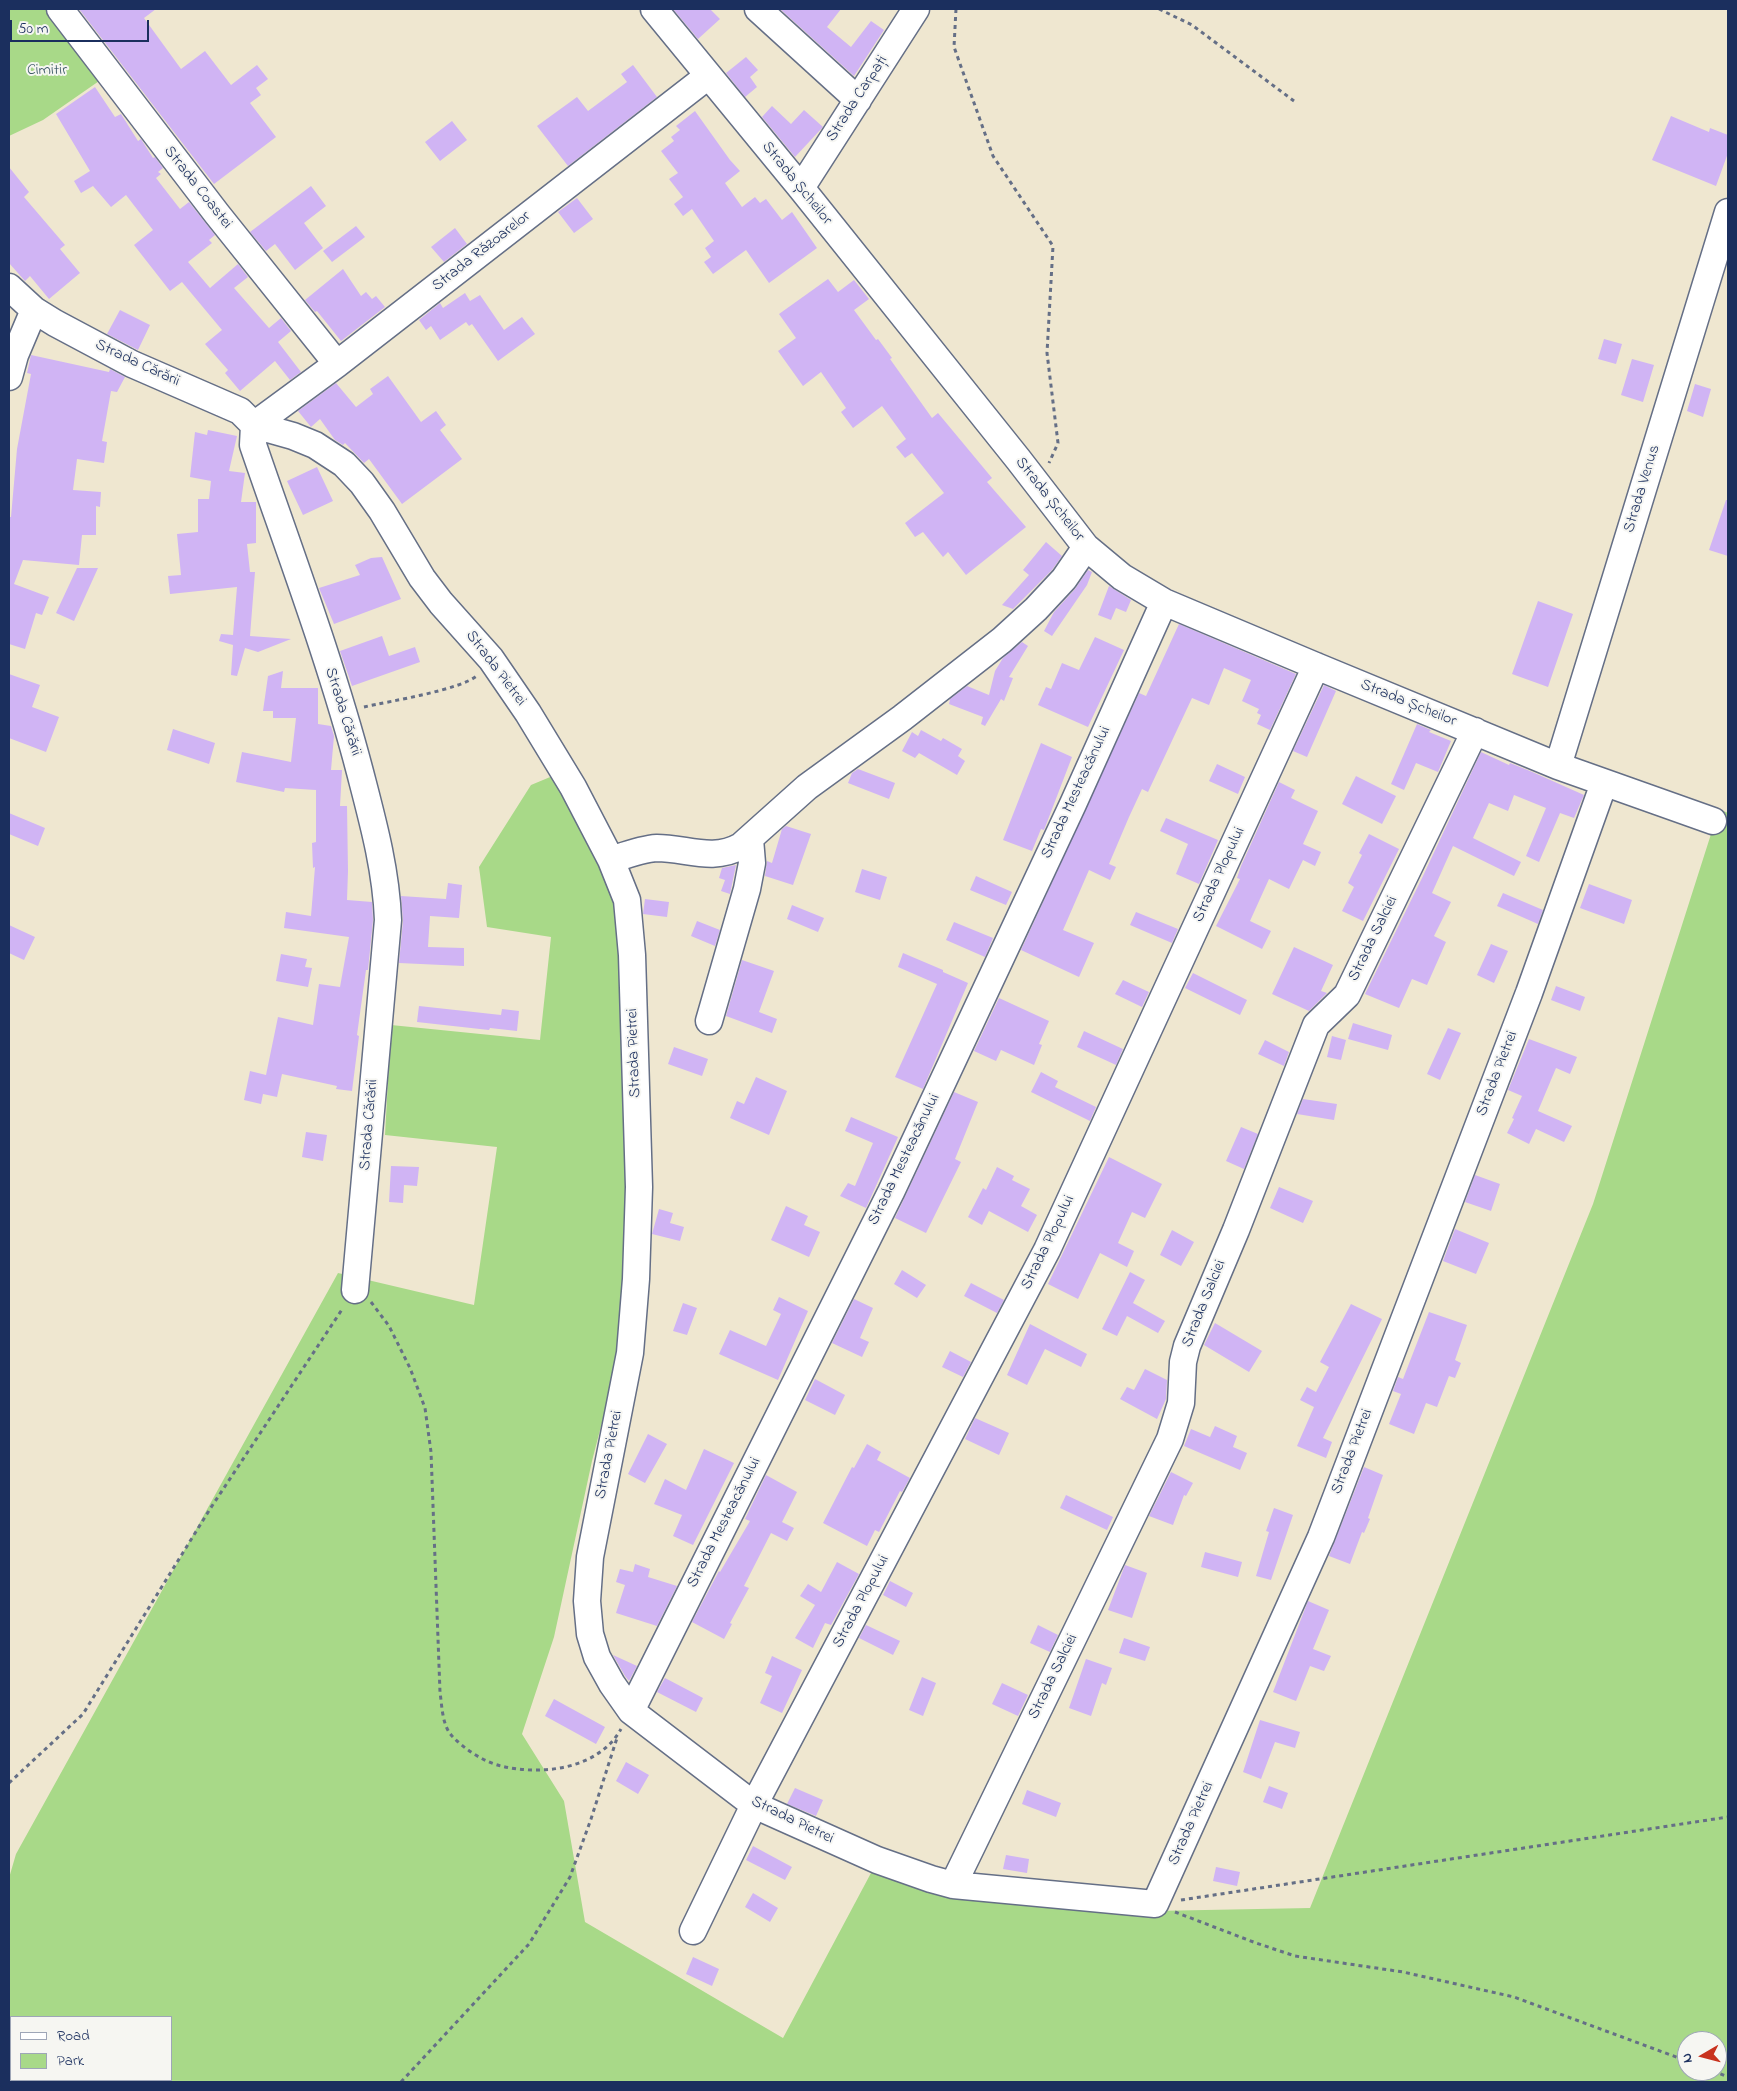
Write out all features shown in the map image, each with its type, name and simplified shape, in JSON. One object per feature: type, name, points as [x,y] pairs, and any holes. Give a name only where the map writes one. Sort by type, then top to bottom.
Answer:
[{"type":"street","name":"Strada Coastei","points":[[60,9],[217,214],[337,364]]},
{"type":"street","name":"Strada Șcheilor","points":[[654,9],[801,188],[1086,547],[1122,576],[1164,602],[1316,666],[1558,766],[1713,821]]},
{"type":"street","points":[[758,9],[858,100]]},
{"type":"street","name":"Strada Carpați","points":[[801,188],[916,9]]},
{"type":"street","name":"Strada Răzoarelor","points":[[254,425],[337,364],[708,76]]},
{"type":"street","name":"Strada Venus","points":[[1558,766],[1728,212]]},
{"type":"street","name":"Strada Cărării","points":[[9,287],[34,310],[132,364],[240,411],[254,425],[253,445],[344,712],[381,854],[387,888],[388,920],[355,1290]]},
{"type":"street","points":[[9,377],[34,310]]},
{"type":"street","name":"Strada Pietrei","points":[[254,425],[300,439],[328,453],[344,464],[362,483],[382,511],[422,578],[441,604],[491,659],[511,685],[572,787],[623,886],[630,919],[639,1187],[634,1309],[630,1353],[590,1557],[587,1601],[590,1634],[597,1657],[612,1684],[631,1711],[754,1806],[877,1860],[953,1885],[1155,1904],[1321,1537],[1529,993],[1604,783]]},
{"type":"street","points":[[611,860],[634,852],[658,848],[703,854],[719,854],[731,851],[750,839],[772,816],[807,787],[902,718],[1002,640],[1036,609],[1064,579],[1086,547]]},
{"type":"street","name":"Strada Mesteacănului","points":[[631,1711],[891,1192],[1073,804],[1164,602]]},
{"type":"street","name":"Strada Plopului","points":[[693,1931],[754,1806],[1047,1250],[1316,666]]},
{"type":"street","name":"Strada Salciei","points":[[953,1885],[1170,1439],[1181,1403],[1183,1362],[1186,1346],[1236,1230],[1316,1025],[1347,995],[1475,731]]},
{"type":"street","points":[[709,1020],[747,889],[752,863],[750,839]]},
{"type":"path","points":[[956,9],[954,47],[992,156],[1053,246],[1047,353],[1058,443],[1039,486]]},
{"type":"path","points":[[1159,9],[1192,25],[1294,101]]},
{"type":"path","points":[[344,712],[457,686],[473,680],[491,659]]},
{"type":"path","points":[[9,1783],[83,1714],[210,1509],[355,1290],[374,1304],[389,1326],[410,1368],[425,1408],[432,1452],[440,1692],[444,1719],[451,1735],[478,1756],[499,1766],[527,1770],[569,1766],[596,1756],[611,1744],[631,1711]]},
{"type":"path","points":[[401,2082],[529,1944],[570,1877],[618,1735]]},
{"type":"path","points":[[1155,1904],[1728,1817]]},
{"type":"path","points":[[1155,1904],[1295,1956],[1403,1972],[1514,1997],[1677,2058]]},
{"type":"green space","name":"Cimitir","points":[[9,9],[46,9],[102,79],[43,120],[9,136]]},
{"type":"green space","points":[[555,775],[624,911],[631,1179],[624,1337],[592,1461],[554,1637],[522,1734],[564,1801],[585,1922],[783,2038],[871,1873],[950,1897],[1100,1912],[1310,1908],[1593,1204],[1719,809],[1728,813],[1728,2082],[134,2082],[130,2081],[172,2081],[172,2016],[10,2016],[9,2043],[9,1878],[16,1854],[338,1273],[474,1305],[497,1147],[385,1135],[391,1025],[540,1040],[551,937],[487,927],[479,867],[531,785]]},
{"type":"green space","points":[[9,2043],[10,2081],[134,2082],[9,2082]]},
{"type":"building","points":[[79,9],[156,9],[144,18],[181,69],[205,51],[231,85],[257,65],[268,79],[256,88],[261,95],[250,103],[276,137],[214,184]]},
{"type":"building","points":[[673,9],[710,9],[720,19],[698,39]]},
{"type":"building","points":[[780,9],[841,9],[827,27],[851,47],[871,21],[884,30],[854,76]]},
{"type":"building","points":[[746,57],[758,70],[750,77],[757,87],[745,97],[726,73]]},
{"type":"building","points":[[633,65],[657,97],[568,166],[537,126],[577,97],[588,111],[627,82],[621,74]]},
{"type":"building","points":[[95,87],[115,117],[121,114],[138,141],[141,139],[153,158],[155,157],[163,168],[158,172],[161,174],[156,178],[180,209],[189,202],[215,235],[209,240],[212,243],[188,262],[210,288],[238,264],[248,277],[234,288],[269,328],[281,318],[291,331],[278,342],[301,372],[290,380],[275,361],[240,391],[225,373],[228,370],[205,344],[222,330],[182,282],[170,291],[134,245],[153,230],[126,195],[111,207],[93,186],[81,193],[74,181],[90,171],[56,114]]},
{"type":"building","points":[[772,106],[791,124],[804,110],[823,127],[795,157],[762,117]]},
{"type":"building","points":[[695,111],[740,171],[725,183],[742,207],[755,197],[760,203],[766,199],[782,220],[792,212],[817,248],[769,283],[746,250],[713,274],[704,262],[711,257],[705,248],[714,241],[692,209],[683,216],[674,204],[683,197],[669,179],[678,173],[661,151],[674,141],[671,137],[680,130],[676,126]]},
{"type":"building","points":[[1671,116],[1709,132],[1710,128],[1728,135],[1728,153],[1716,186],[1652,160]]},
{"type":"building","points":[[452,121],[467,140],[440,161],[425,142]]},
{"type":"building","points":[[9,167],[29,192],[24,197],[65,245],[60,249],[80,273],[49,299],[30,276],[25,281],[9,263]]},
{"type":"building","points":[[311,186],[326,206],[304,223],[323,248],[295,270],[275,244],[266,251],[250,232]]},
{"type":"building","points":[[577,198],[593,219],[574,233],[558,212]]},
{"type":"building","points":[[356,226],[365,237],[332,262],[323,251]]},
{"type":"building","points":[[455,228],[467,244],[444,262],[431,247]]},
{"type":"building","points":[[343,269],[361,296],[366,292],[372,299],[376,296],[385,307],[341,341],[317,311],[315,312],[305,300]]},
{"type":"building","points":[[828,279],[838,292],[854,280],[869,299],[854,310],[892,358],[890,359],[932,418],[938,413],[992,478],[987,482],[1026,527],[966,575],[948,552],[943,557],[923,532],[915,537],[905,523],[944,493],[912,453],[905,458],[896,447],[906,439],[882,406],[853,428],[841,412],[846,408],[821,372],[803,386],[778,351],[796,338],[779,314]]},
{"type":"building","points":[[465,293],[470,301],[480,295],[504,330],[522,317],[535,334],[498,361],[472,324],[469,326],[466,322],[440,340],[431,326],[426,330],[419,320],[440,303],[443,308]]},
{"type":"building","points":[[120,310],[150,325],[138,350],[107,334]]},
{"type":"building","points":[[1604,339],[1622,344],[1616,364],[1598,359]]},
{"type":"building","points":[[31,355],[109,372],[110,369],[125,377],[117,392],[111,391],[102,441],[107,442],[104,463],[77,459],[73,490],[101,492],[100,507],[96,506],[96,535],[82,535],[79,565],[23,560],[14,584],[49,597],[42,615],[36,613],[25,649],[9,644],[9,517],[11,517],[17,449],[31,374],[27,373]]},
{"type":"building","points":[[1632,359],[1654,365],[1643,402],[1621,395]]},
{"type":"building","points":[[388,376],[421,422],[436,411],[446,425],[440,430],[462,459],[402,504],[369,459],[364,463],[345,443],[343,445],[335,440],[320,419],[311,427],[298,411],[336,383],[356,407],[373,394],[370,389]]},
{"type":"building","points":[[1695,384],[1711,389],[1703,417],[1687,411]]},
{"type":"building","points":[[208,430],[237,436],[229,471],[245,473],[241,502],[256,502],[256,543],[247,544],[250,572],[255,572],[250,636],[291,639],[258,652],[245,648],[237,676],[231,675],[233,645],[219,641],[221,634],[233,635],[237,587],[170,594],[168,576],[181,575],[177,534],[198,532],[198,499],[209,499],[211,481],[190,477],[195,432],[207,435]]},
{"type":"building","points":[[317,467],[333,501],[303,515],[287,481]]},
{"type":"building","points":[[1726,500],[1728,500],[1728,556],[1709,550]]},
{"type":"building","points":[[1046,542],[1062,556],[1052,570],[1013,609],[1002,605],[1029,575],[1023,570]]},
{"type":"building","points":[[382,557],[401,599],[334,624],[319,588],[360,575],[355,565],[371,558]]},
{"type":"building","points":[[77,568],[98,568],[74,621],[56,613]]},
{"type":"building","points":[[1088,570],[1092,572],[1087,585],[1052,636],[1044,631],[1054,612],[1075,589]]},
{"type":"building","points":[[1109,586],[1131,600],[1126,612],[1116,608],[1111,620],[1098,615]]},
{"type":"building","points":[[1538,601],[1573,614],[1548,687],[1512,674]]},
{"type":"building","points":[[1179,624],[1296,674],[1270,730],[1257,724],[1261,715],[1257,713],[1259,709],[1242,701],[1251,680],[1224,668],[1209,705],[1192,698],[1148,792],[1142,789],[1129,817],[1109,864],[1116,867],[1110,880],[1089,870],[1063,930],[1094,943],[1079,977],[1021,950],[1139,693],[1146,696]]},
{"type":"building","points":[[382,636],[389,656],[415,647],[420,662],[352,686],[340,651]]},
{"type":"building","points":[[1095,637],[1124,650],[1088,727],[1038,705],[1046,687],[1051,689],[1062,663],[1079,670]]},
{"type":"building","points":[[1022,642],[1028,646],[1009,677],[1013,678],[1004,701],[1001,699],[985,726],[981,724],[983,717],[949,704],[950,699],[967,686],[989,695],[995,671],[1003,658]]},
{"type":"building","points":[[283,671],[281,688],[318,688],[318,724],[331,726],[334,736],[331,770],[342,770],[340,806],[347,806],[347,900],[372,902],[373,920],[368,970],[366,970],[357,1035],[359,1036],[352,1091],[336,1089],[337,1086],[282,1074],[277,1097],[263,1094],[261,1104],[244,1100],[250,1071],[266,1075],[278,1017],[313,1025],[319,984],[340,987],[349,937],[284,928],[286,912],[311,916],[315,867],[313,868],[312,843],[316,842],[316,790],[285,788],[284,792],[236,782],[242,752],[291,762],[296,718],[273,718],[273,711],[263,711],[268,676]]},
{"type":"building","points":[[9,674],[40,685],[32,707],[59,717],[46,752],[9,738]]},
{"type":"building","points":[[1324,685],[1336,691],[1307,757],[1293,751]]},
{"type":"building","points":[[1417,724],[1431,730],[1429,732],[1451,741],[1438,772],[1416,763],[1404,790],[1391,784]]},
{"type":"building","points":[[173,729],[215,743],[209,764],[167,750]]},
{"type":"building","points":[[921,730],[941,741],[943,738],[962,749],[958,756],[965,761],[957,775],[919,753],[915,758],[902,751],[912,732],[918,736]]},
{"type":"building","points":[[1041,743],[1072,757],[1044,830],[1041,829],[1032,851],[1003,840]]},
{"type":"building","points":[[1481,752],[1584,795],[1574,818],[1560,813],[1539,862],[1526,856],[1546,808],[1514,795],[1508,811],[1489,803],[1473,838],[1521,862],[1514,876],[1453,846],[1432,893],[1451,902],[1434,936],[1446,942],[1427,985],[1412,979],[1399,1008],[1365,994]]},
{"type":"building","points":[[1217,764],[1245,777],[1238,794],[1209,781]]},
{"type":"building","points":[[858,769],[895,783],[889,799],[848,783],[852,773]]},
{"type":"building","points":[[1356,776],[1396,796],[1382,824],[1342,804]]},
{"type":"building","points":[[1279,782],[1295,790],[1291,798],[1318,811],[1303,844],[1321,852],[1315,866],[1303,860],[1289,889],[1269,879],[1250,921],[1271,931],[1262,949],[1216,926],[1240,879],[1237,878],[1241,866]]},
{"type":"building","points":[[9,813],[45,828],[38,846],[9,834]]},
{"type":"building","points":[[1166,818],[1218,840],[1199,884],[1176,874],[1188,844],[1160,831]]},
{"type":"building","points":[[786,826],[811,834],[793,885],[765,876],[767,861],[772,863],[782,829]]},
{"type":"building","points":[[1369,834],[1399,849],[1363,921],[1342,911],[1354,887],[1348,883],[1362,855],[1359,853]]},
{"type":"building","points":[[736,865],[730,894],[721,891],[725,880],[719,878],[722,868]]},
{"type":"building","points":[[862,869],[887,877],[880,900],[855,892]]},
{"type":"building","points":[[976,876],[1012,892],[1006,905],[970,890]]},
{"type":"building","points":[[448,883],[462,885],[459,918],[430,916],[428,947],[464,948],[464,966],[399,963],[403,921],[401,896],[446,899]]},
{"type":"building","points":[[1589,884],[1632,900],[1624,924],[1580,908]]},
{"type":"building","points":[[1503,893],[1543,910],[1538,924],[1497,906]]},
{"type":"building","points":[[645,899],[669,902],[667,917],[643,914]]},
{"type":"building","points":[[792,905],[824,918],[818,932],[787,919]]},
{"type":"building","points":[[1136,912],[1178,929],[1172,943],[1130,925]]},
{"type":"building","points":[[697,921],[720,930],[715,946],[691,936]]},
{"type":"building","points":[[954,922],[993,938],[985,957],[946,940]]},
{"type":"building","points":[[9,925],[35,937],[24,960],[9,953]]},
{"type":"building","points":[[1491,944],[1508,951],[1494,983],[1477,975]]},
{"type":"building","points":[[1294,947],[1333,965],[1321,991],[1327,993],[1309,1011],[1272,994]]},
{"type":"building","points":[[903,953],[968,983],[923,1089],[895,1077],[937,984],[898,967]]},
{"type":"building","points":[[281,954],[307,959],[305,967],[312,968],[308,987],[276,981]]},
{"type":"building","points":[[742,960],[774,971],[759,1012],[777,1019],[772,1033],[726,1016]]},
{"type":"building","points":[[1193,973],[1247,1000],[1240,1015],[1185,988]]},
{"type":"building","points":[[1123,980],[1149,992],[1142,1007],[1115,994]]},
{"type":"building","points":[[1556,986],[1585,997],[1580,1011],[1551,1000]]},
{"type":"building","points":[[999,998],[1049,1021],[1039,1044],[1042,1045],[1034,1065],[1001,1050],[996,1061],[974,1051]]},
{"type":"building","points":[[419,1006],[501,1015],[502,1009],[519,1011],[517,1031],[490,1028],[489,1030],[417,1022]]},
{"type":"building","points":[[1353,1023],[1392,1035],[1388,1050],[1348,1039]]},
{"type":"building","points":[[1448,1028],[1461,1033],[1440,1080],[1427,1074]]},
{"type":"building","points":[[1084,1031],[1123,1049],[1116,1065],[1077,1047]]},
{"type":"building","points":[[1332,1036],[1346,1040],[1341,1060],[1327,1057]]},
{"type":"building","points":[[1529,1039],[1577,1057],[1570,1074],[1556,1068],[1538,1111],[1572,1126],[1564,1142],[1536,1129],[1529,1144],[1507,1133],[1522,1096],[1508,1090]]},
{"type":"building","points":[[1265,1040],[1289,1052],[1284,1066],[1258,1054]]},
{"type":"building","points":[[674,1047],[708,1059],[702,1076],[668,1064]]},
{"type":"building","points":[[1041,1072],[1058,1081],[1055,1087],[1096,1107],[1090,1121],[1031,1092]]},
{"type":"building","points":[[756,1077],[787,1091],[769,1135],[730,1118],[737,1101],[744,1104]]},
{"type":"building","points":[[954,1092],[978,1102],[955,1159],[961,1162],[926,1233],[895,1218]]},
{"type":"building","points":[[1303,1099],[1337,1104],[1334,1120],[1297,1114]]},
{"type":"building","points":[[851,1117],[898,1137],[866,1208],[840,1196],[848,1183],[855,1186],[873,1143],[845,1131]]},
{"type":"building","points":[[1241,1127],[1258,1134],[1244,1169],[1226,1161]]},
{"type":"building","points":[[306,1132],[327,1135],[323,1161],[302,1157]]},
{"type":"building","points":[[1109,1157],[1162,1184],[1145,1218],[1132,1212],[1118,1243],[1134,1251],[1127,1267],[1100,1253],[1078,1299],[1048,1284]]},
{"type":"building","points":[[391,1166],[419,1167],[417,1186],[404,1185],[403,1203],[389,1202]]},
{"type":"building","points":[[997,1167],[1014,1176],[1012,1180],[1030,1189],[1021,1206],[1037,1215],[1028,1232],[989,1211],[982,1225],[968,1217],[983,1188],[986,1190]]},
{"type":"building","points":[[1475,1175],[1500,1184],[1491,1211],[1465,1202]]},
{"type":"building","points":[[1279,1187],[1313,1201],[1303,1223],[1270,1208]]},
{"type":"building","points":[[786,1206],[808,1216],[804,1225],[820,1232],[809,1257],[771,1240]]},
{"type":"building","points":[[659,1209],[673,1213],[670,1223],[684,1227],[680,1241],[652,1234]]},
{"type":"building","points":[[1455,1229],[1489,1243],[1476,1274],[1443,1261]]},
{"type":"building","points":[[1172,1230],[1194,1242],[1181,1266],[1160,1255]]},
{"type":"building","points":[[902,1270],[926,1285],[917,1298],[894,1284]]},
{"type":"building","points":[[1130,1272],[1145,1280],[1133,1303],[1165,1321],[1158,1333],[1127,1316],[1117,1336],[1102,1329]]},
{"type":"building","points":[[971,1283],[1004,1300],[997,1313],[964,1296]]},
{"type":"building","points":[[779,1297],[808,1311],[778,1380],[719,1354],[730,1330],[766,1346],[781,1314],[773,1310]]},
{"type":"building","points":[[854,1299],[873,1308],[860,1338],[869,1342],[862,1357],[832,1343]]},
{"type":"building","points":[[683,1303],[697,1308],[687,1335],[673,1331]]},
{"type":"building","points":[[1351,1304],[1382,1319],[1323,1438],[1332,1442],[1326,1458],[1297,1446],[1314,1407],[1300,1400],[1307,1387],[1316,1392],[1329,1367],[1320,1362]]},
{"type":"building","points":[[1429,1312],[1467,1325],[1455,1360],[1461,1363],[1455,1378],[1449,1376],[1437,1407],[1426,1403],[1414,1434],[1389,1424],[1401,1394],[1393,1391],[1398,1377],[1403,1379]]},
{"type":"building","points":[[1215,1323],[1262,1351],[1249,1372],[1204,1345]]},
{"type":"building","points":[[1030,1324],[1087,1354],[1081,1367],[1045,1349],[1027,1385],[1007,1375]]},
{"type":"building","points":[[950,1351],[971,1362],[963,1377],[942,1367]]},
{"type":"building","points":[[1145,1369],[1167,1380],[1166,1399],[1157,1419],[1120,1399],[1127,1387],[1134,1390]]},
{"type":"building","points":[[815,1379],[845,1395],[835,1415],[805,1400]]},
{"type":"building","points":[[975,1418],[1009,1433],[999,1455],[965,1439]]},
{"type":"building","points":[[1215,1426],[1237,1436],[1233,1447],[1247,1453],[1240,1470],[1184,1446],[1191,1429],[1210,1437]]},
{"type":"building","points":[[648,1434],[667,1444],[645,1483],[628,1474]]},
{"type":"building","points":[[867,1444],[881,1452],[877,1460],[910,1478],[902,1492],[900,1491],[879,1532],[875,1530],[867,1546],[823,1523],[852,1467],[854,1468]]},
{"type":"building","points":[[704,1449],[734,1463],[693,1545],[673,1536],[682,1515],[654,1504],[665,1479],[686,1490]]},
{"type":"building","points":[[1364,1467],[1383,1475],[1368,1518],[1370,1519],[1364,1533],[1362,1532],[1350,1564],[1329,1556]]},
{"type":"building","points":[[1171,1472],[1193,1483],[1186,1496],[1184,1495],[1173,1525],[1149,1516]]},
{"type":"building","points":[[766,1475],[797,1492],[782,1522],[794,1528],[787,1541],[771,1533],[744,1586],[749,1588],[730,1623],[732,1624],[724,1639],[692,1622],[719,1571],[750,1521],[745,1519]]},
{"type":"building","points":[[1066,1495],[1113,1517],[1107,1530],[1060,1508]]},
{"type":"building","points":[[1274,1508],[1293,1515],[1271,1580],[1256,1576],[1269,1532],[1266,1531]]},
{"type":"building","points":[[1205,1552],[1242,1562],[1238,1577],[1201,1567]]},
{"type":"building","points":[[837,1562],[859,1574],[831,1625],[825,1623],[813,1648],[795,1638],[815,1605],[800,1596],[808,1584],[821,1592]]},
{"type":"building","points":[[635,1564],[650,1569],[648,1577],[677,1586],[657,1626],[616,1613],[625,1585],[616,1582],[620,1569],[633,1572]]},
{"type":"building","points":[[1125,1565],[1147,1573],[1132,1618],[1108,1610]]},
{"type":"building","points":[[890,1581],[913,1593],[906,1607],[883,1595]]},
{"type":"building","points":[[1308,1601],[1329,1610],[1313,1649],[1331,1656],[1324,1671],[1310,1666],[1296,1701],[1273,1692]]},
{"type":"building","points":[[866,1625],[900,1641],[893,1655],[859,1638]]},
{"type":"building","points":[[1038,1625],[1058,1635],[1050,1652],[1030,1643]]},
{"type":"building","points":[[1124,1638],[1150,1647],[1145,1661],[1119,1653]]},
{"type":"building","points":[[613,1655],[637,1666],[629,1681],[625,1676]]},
{"type":"building","points":[[772,1656],[802,1670],[782,1713],[760,1703],[772,1676],[765,1673]]},
{"type":"building","points":[[1086,1659],[1112,1668],[1106,1685],[1102,1683],[1091,1716],[1069,1708]]},
{"type":"building","points":[[922,1677],[936,1683],[923,1716],[909,1710]]},
{"type":"building","points":[[665,1678],[703,1698],[696,1712],[657,1692]]},
{"type":"building","points":[[1002,1683],[1028,1695],[1018,1716],[992,1704]]},
{"type":"building","points":[[554,1699],[605,1727],[596,1744],[545,1716]]},
{"type":"building","points":[[1260,1720],[1300,1732],[1295,1748],[1275,1742],[1261,1779],[1243,1772]]},
{"type":"building","points":[[626,1762],[649,1775],[638,1794],[616,1781]]},
{"type":"building","points":[[1269,1786],[1288,1793],[1282,1809],[1263,1802]]},
{"type":"building","points":[[795,1788],[823,1800],[816,1816],[787,1804]]},
{"type":"building","points":[[1027,1790],[1061,1803],[1056,1817],[1022,1804]]},
{"type":"building","points":[[753,1846],[792,1867],[785,1880],[746,1860]]},
{"type":"building","points":[[1006,1855],[1029,1859],[1027,1873],[1003,1869]]},
{"type":"building","points":[[1216,1867],[1240,1872],[1237,1886],[1213,1881]]},
{"type":"building","points":[[753,1893],[778,1908],[770,1922],[745,1907]]},
{"type":"building","points":[[693,1957],[719,1969],[712,1986],[686,1974]]}]
